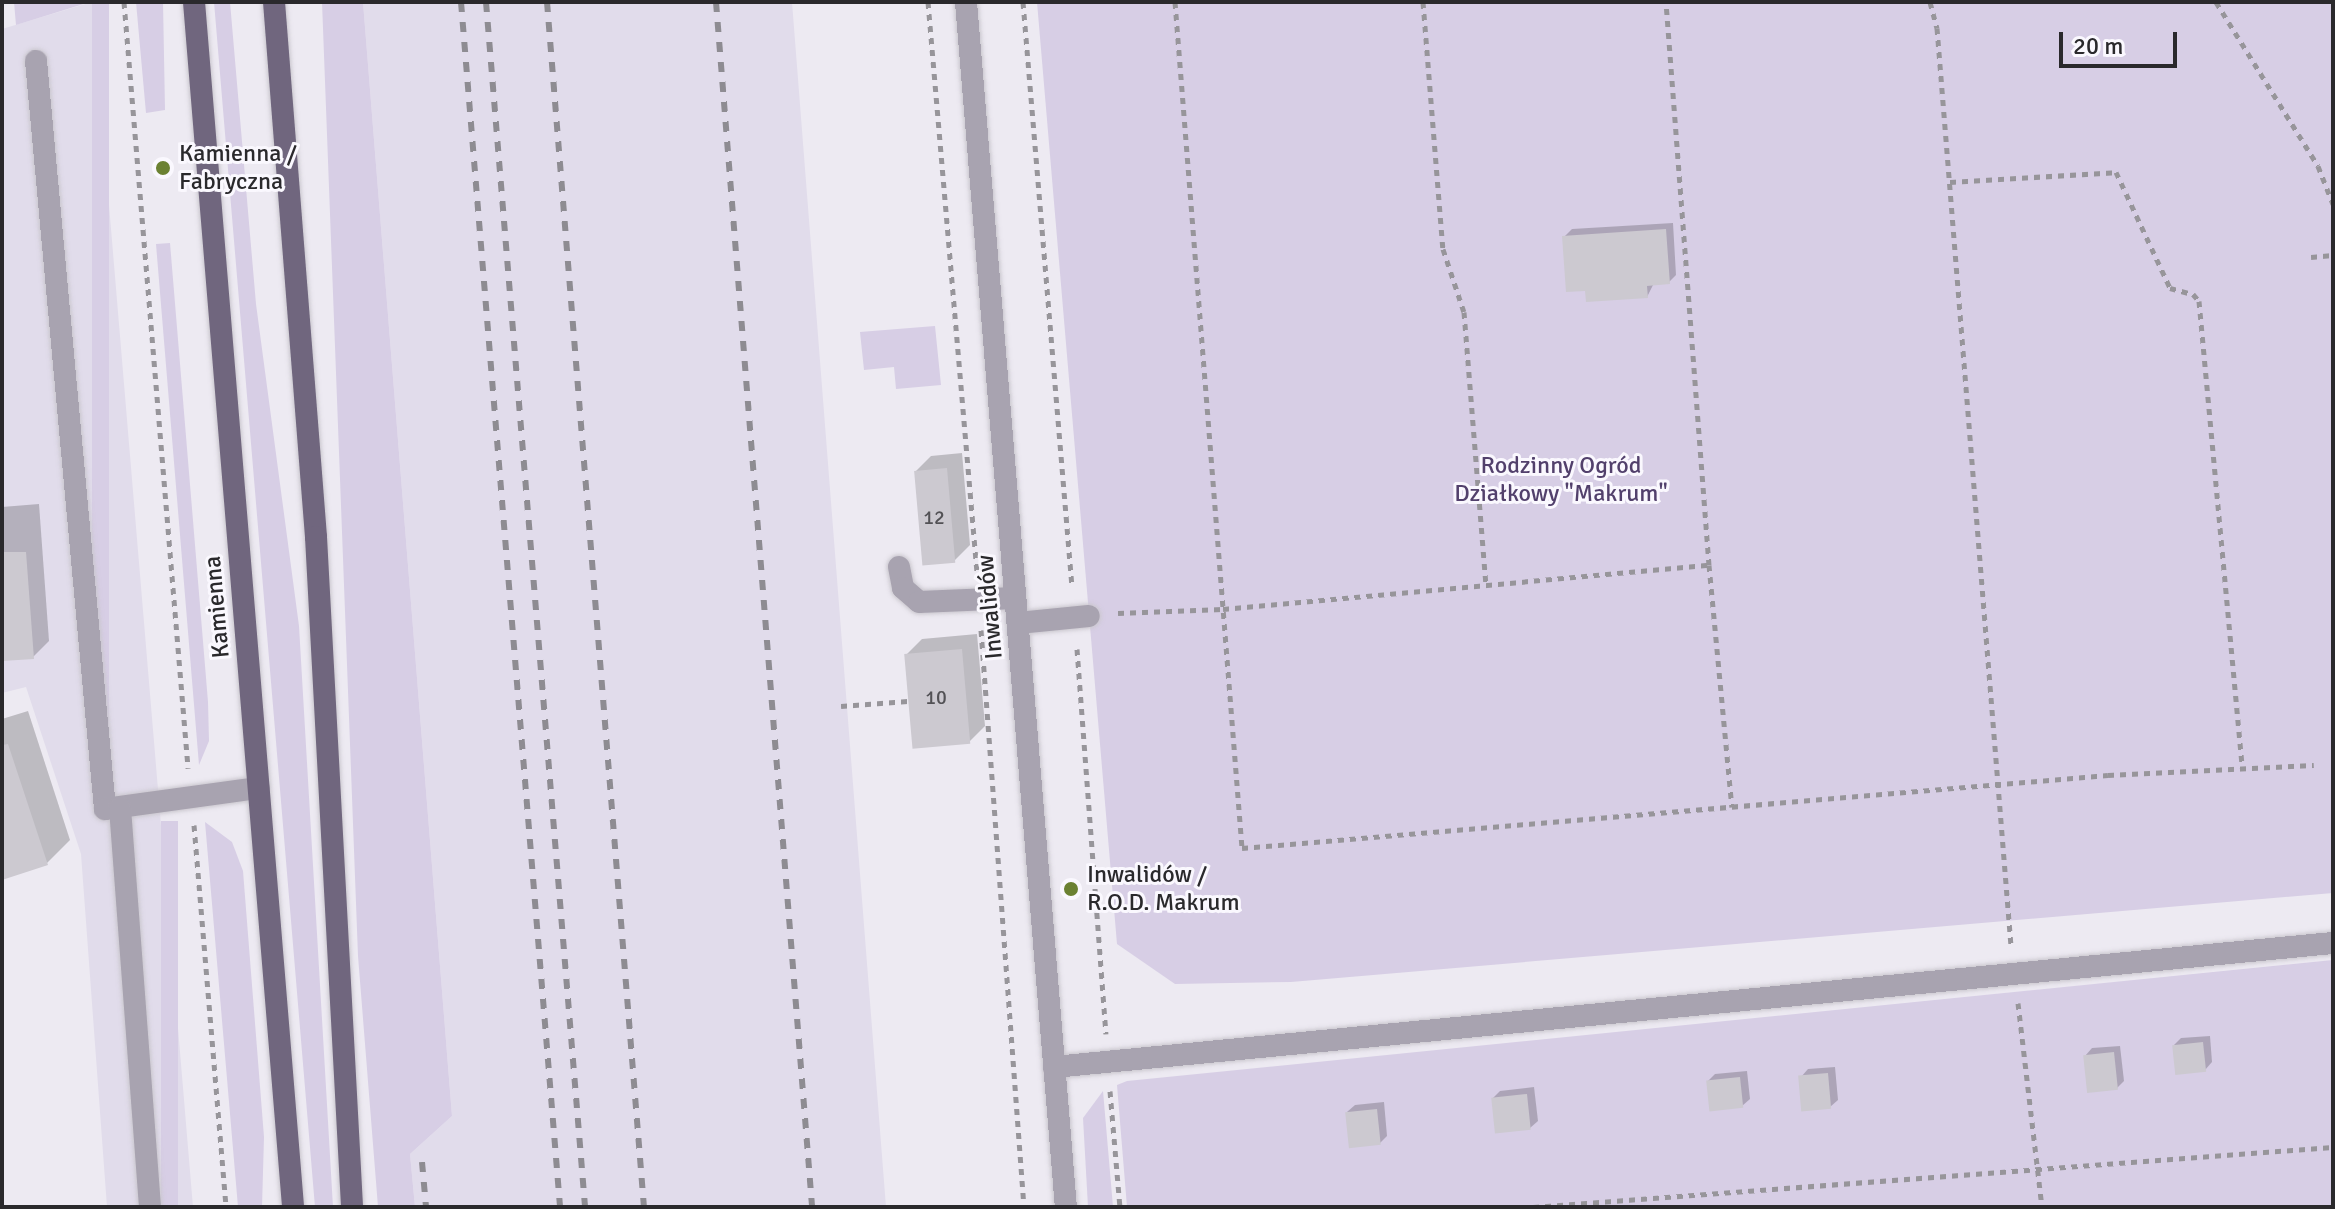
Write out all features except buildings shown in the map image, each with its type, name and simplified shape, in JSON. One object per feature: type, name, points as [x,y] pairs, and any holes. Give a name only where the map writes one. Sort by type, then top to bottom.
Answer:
[{"type":"main road","name":"Kamienna","points":[[194,2],[293,1207]]},
{"type":"main road","points":[[274,2],[316,537],[352,1207]]},
{"type":"street","name":"Inwalidów","points":[[966,2],[1066,1207]]},
{"type":"street","points":[[36,61],[105,809],[259,788]]},
{"type":"street","points":[[899,567],[903,588],[919,602],[1015,598]]},
{"type":"street","points":[[1018,623],[1089,616]]},
{"type":"street","points":[[120,808],[150,1207]]},
{"type":"street","points":[[1054,1067],[2333,943]]},
{"type":"path","points":[[124,2],[226,1207]]},
{"type":"path","points":[[1175,2],[1242,848],[2000,784],[2314,765]]},
{"type":"path","points":[[1423,2],[1443,249],[1464,312],[1486,585]]},
{"type":"path","points":[[1666,2],[1709,565],[1732,807]]},
{"type":"path","points":[[1930,2],[1937,28],[2015,976],[2042,1207]]},
{"type":"path","points":[[2216,2],[2318,166],[2333,204]]},
{"type":"path","points":[[1950,182],[2116,172],[2170,288],[2193,294],[2199,301],[2242,768]]},
{"type":"path","points":[[2311,257],[2333,255]]},
{"type":"path","points":[[1089,616],[1223,609],[1709,565]]},
{"type":"path","points":[[841,706],[908,701]]},
{"type":"path","points":[[1533,1207],[2333,1147]]},
{"type":"shaded area","points":[[92,2],[193,1207],[107,1207],[81,854],[26,687],[2,693],[2,29]]},
{"type":"shaded area","points":[[363,2],[792,2],[886,1207],[415,1207],[410,1154],[452,1116]]},
{"type":"green space","points":[[14,2],[90,2],[16,25]]},
{"type":"green space","points":[[92,2],[109,2],[109,787],[92,787]]},
{"type":"green space","points":[[136,2],[163,2],[165,110],[146,113]]},
{"type":"green space","points":[[214,2],[230,2],[256,304],[299,626],[333,1207],[315,1207]]},
{"type":"green space","points":[[322,2],[363,2],[452,1116],[410,1154],[415,1207],[378,1207],[358,956]]},
{"type":"green space","name":"Rodzinny Ogród Działkowy \"Makrum\"","points":[[1037,2],[2333,2],[2333,893],[1291,982],[1175,984],[1117,944]]},
{"type":"green space","points":[[170,243],[208,702],[209,741],[199,765],[156,244]]},
{"type":"green space","points":[[935,326],[941,385],[896,389],[894,367],[864,370],[860,332]]},
{"type":"green space","points":[[161,821],[178,821],[178,1207],[161,1207]]},
{"type":"green space","points":[[205,822],[232,842],[243,871],[264,1137],[262,1207],[238,1207]]},
{"type":"green space","points":[[2333,960],[2333,1207],[1127,1207],[1117,1085],[1127,1081]]},
{"type":"green space","points":[[1103,1091],[1113,1207],[1088,1207],[1083,1118]]},
{"type":"railway","points":[[461,2],[560,1207]]},
{"type":"railway","points":[[486,2],[585,1207]]},
{"type":"railway","points":[[547,2],[644,1207]]},
{"type":"railway","points":[[716,2],[812,1207]]},
{"type":"railway","points":[[422,1162],[426,1207]]},
{"type":"place","name":"Kamienna / Fabryczna","points":[[163,168]]},
{"type":"place","name":"Inwalidów / R.O.D. Makrum","points":[[1071,889]]}]
